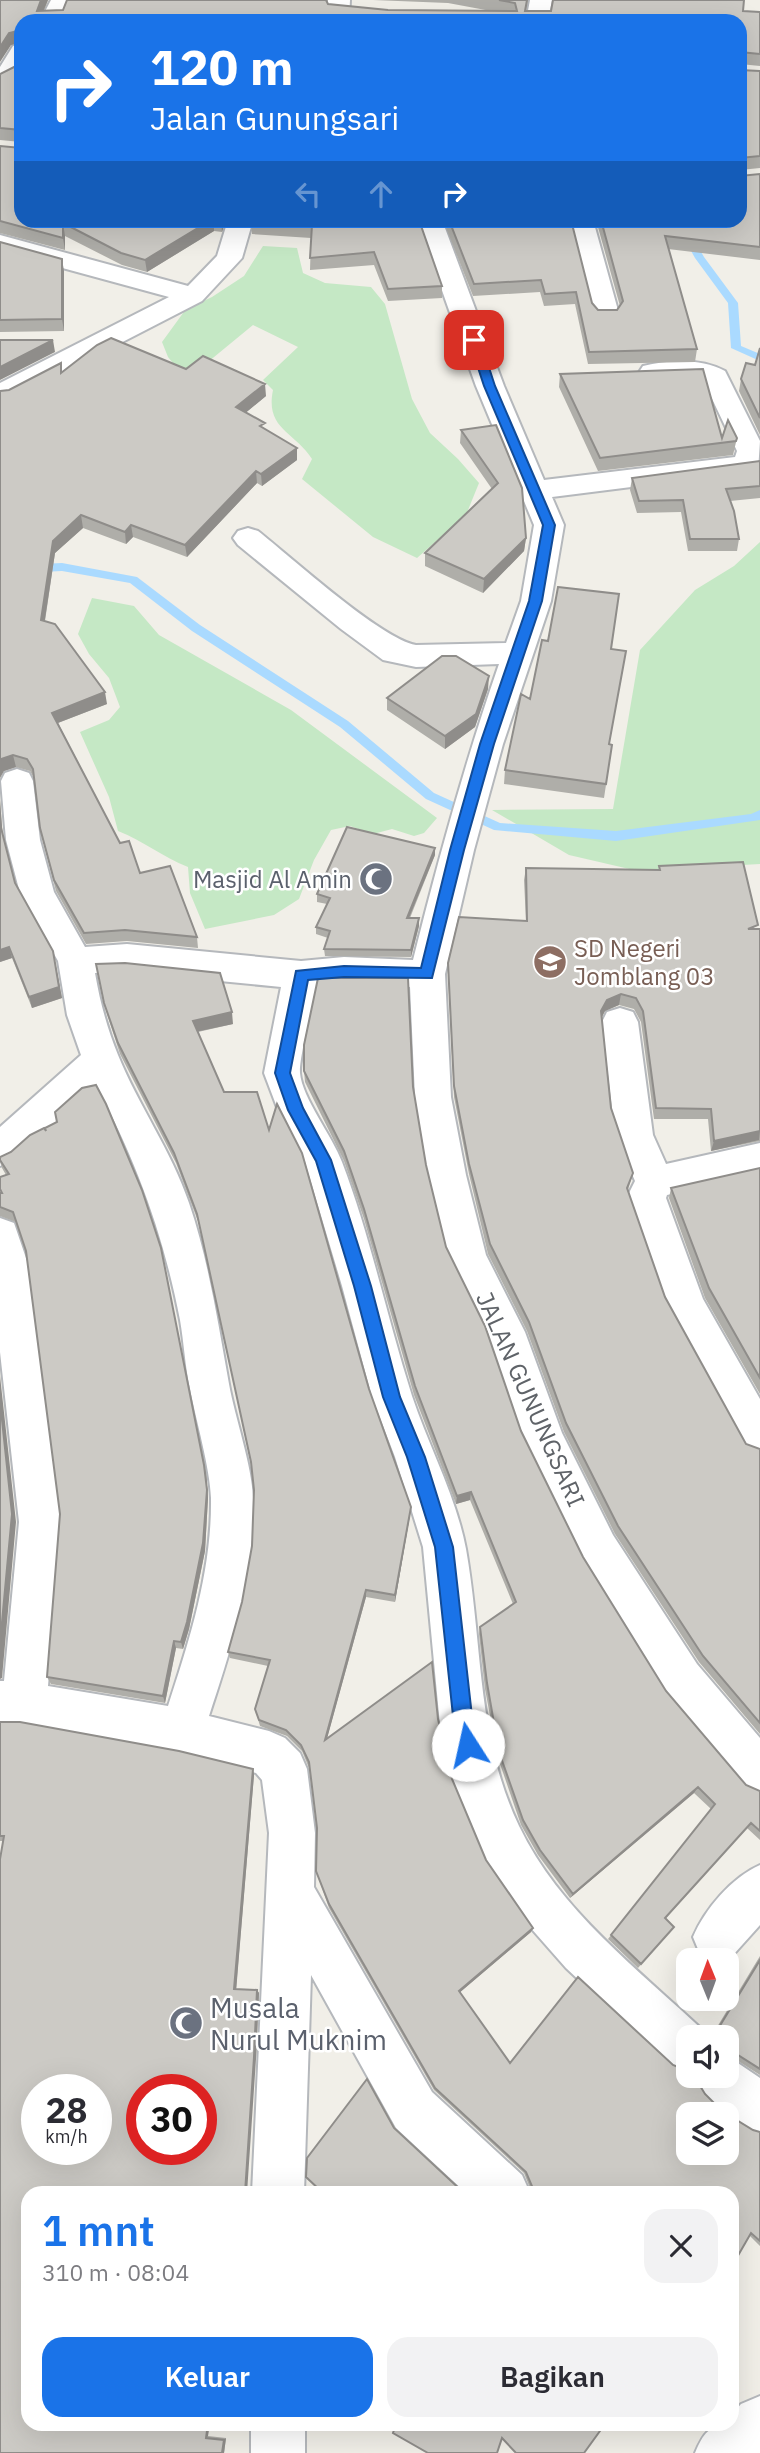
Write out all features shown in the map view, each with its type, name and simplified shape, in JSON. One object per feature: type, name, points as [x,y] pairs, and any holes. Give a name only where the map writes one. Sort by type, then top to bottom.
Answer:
[{"type":"street","points":[[338,10],[364,8]]},
{"type":"street","points":[[0,394],[194,295],[229,258],[238,228]]},
{"type":"street","name":"JALAN GUNUNGSARI","points":[[437,228],[490,386],[549,525],[536,601],[487,744],[457,850],[427,974],[433,1097],[467,1256],[505,1332],[543,1438],[598,1549],[681,1680],[760,1773]]},
{"type":"street","points":[[582,228],[606,314]]},
{"type":"street","points":[[0,243],[194,295]]},
{"type":"street","points":[[44,343],[101,341]]},
{"type":"street","points":[[536,490],[748,465],[752,460],[751,451],[715,377],[708,372],[697,370],[627,373]]},
{"type":"street","points":[[248,538],[352,622],[394,652],[416,656],[518,653]]},
{"type":"street","points":[[16,780],[23,840],[37,893],[75,961],[85,1015],[101,1059],[143,1138],[170,1203],[200,1320],[209,1384],[232,1497],[227,1561],[216,1626],[182,1731]]},
{"type":"street","points":[[75,961],[127,958],[301,975],[344,971],[427,974]]},
{"type":"street","points":[[301,975],[282,1073],[296,1110],[323,1160],[359,1273],[392,1397],[416,1457],[444,1547],[463,1725],[477,1784],[504,1846],[539,1901],[583,1951],[676,2038]]},
{"type":"street","points":[[620,1022],[634,1135],[655,1182]]},
{"type":"street","points":[[0,1150],[101,1059]]},
{"type":"street","points":[[760,1159],[655,1182],[646,1197],[685,1305],[760,1438]]},
{"type":"street","points":[[0,1236],[8,1261],[15,1306],[40,1522],[12,1703],[182,1731],[269,1754],[284,1769],[292,1833],[278,2186]]},
{"type":"street","points":[[717,1937],[760,1889]]},
{"type":"street","points":[[289,1890],[414,2110],[496,2186]]},
{"type":"street","points":[[733,2088],[760,2109]]},
{"type":"street","points":[[278,2431],[278,2453]]},
{"type":"green space","points":[[263,246],[297,248],[303,273],[325,283],[371,287],[385,304],[412,399],[430,433],[479,483],[466,515],[417,558],[373,537],[302,479],[312,459],[277,422],[273,413],[273,390],[263,380],[298,347],[253,325],[208,362],[181,373],[168,357],[162,342],[186,309],[212,297],[244,276]]},
{"type":"green space","points":[[760,542],[760,864],[638,871],[569,855],[492,810],[613,809],[640,650],[695,590],[734,566]]},
{"type":"green space","points":[[92,598],[134,606],[159,635],[291,710],[437,818],[424,833],[414,836],[392,829],[373,834],[350,826],[331,830],[314,860],[299,899],[274,915],[205,929],[190,893],[188,867],[118,831],[109,797],[80,732],[109,720],[120,707],[109,678],[89,654],[78,634]]},
{"type":"building","points":[[0,0],[41,0],[37,11],[63,10],[67,0],[326,0],[328,4],[388,10],[517,11],[515,3],[499,0],[527,0],[525,11],[551,11],[553,0],[744,0],[743,11],[760,12],[760,54],[747,53],[747,14],[14,14],[14,32],[9,33],[0,47]]},
{"type":"building","points":[[14,67],[14,129],[0,128],[0,74]]},
{"type":"building","points":[[747,70],[760,71],[760,156],[747,157]]},
{"type":"building","points":[[0,146],[14,147],[14,225],[0,221]]},
{"type":"building","points":[[760,174],[760,247],[665,236],[697,349],[589,352],[576,292],[545,294],[541,280],[474,284],[452,228],[573,228],[592,303],[598,310],[617,310],[623,301],[603,228],[747,228],[747,175]]},
{"type":"building","points":[[26,228],[63,228],[63,238]]},
{"type":"building","points":[[73,228],[198,228],[145,260],[121,253]]},
{"type":"building","points":[[312,228],[422,228],[442,286],[388,289],[374,252],[310,258]]},
{"type":"building","points":[[0,242],[62,259],[62,319],[0,320]]},
{"type":"building","points":[[111,338],[186,369],[203,356],[265,384],[236,407],[265,423],[260,426],[297,448],[261,474],[256,471],[185,545],[131,525],[125,532],[81,515],[53,541],[41,620],[55,624],[105,692],[52,713],[120,843],[129,841],[140,873],[170,866],[197,937],[125,930],[84,933],[54,880],[40,828],[33,769],[27,759],[13,755],[0,761],[0,391],[9,390],[61,363],[61,373],[97,345]]},
{"type":"building","points":[[0,340],[53,340],[0,367]]},
{"type":"building","points":[[760,348],[760,418],[741,379],[746,363],[755,365]]},
{"type":"building","points":[[703,369],[722,438],[728,420],[736,441],[600,458],[560,374]]},
{"type":"building","points":[[496,425],[522,488],[526,538],[484,579],[425,553],[498,483],[461,430]]},
{"type":"building","points":[[760,461],[760,486],[726,489],[734,511],[739,539],[690,539],[683,500],[639,501],[632,478]]},
{"type":"building","points":[[558,587],[619,594],[611,649],[626,651],[609,744],[612,745],[606,784],[505,770],[521,694],[530,699],[542,640],[548,641]]},
{"type":"building","points":[[442,656],[456,656],[489,676],[476,714],[445,736],[387,698]]},
{"type":"building","points":[[0,824],[15,883],[53,951],[59,987],[29,997],[9,947],[0,950]]},
{"type":"building","name":"Masjid Al Amin","points":[[347,827],[435,848],[407,918],[419,918],[411,950],[324,949],[330,931],[316,927],[330,898],[317,894]]},
{"type":"building","points":[[743,862],[758,925],[748,929],[760,929],[760,1131],[714,1141],[711,1109],[656,1108],[643,1011],[636,998],[621,994],[607,1000],[601,1011],[611,1108],[633,1173],[627,1188],[665,1297],[746,1444],[760,1449],[760,1723],[703,1656],[618,1526],[566,1423],[529,1322],[490,1244],[469,1164],[454,1086],[448,963],[459,917],[527,921],[526,868],[660,870],[659,866]]},
{"type":"building","points":[[125,963],[220,973],[232,1012],[193,1021],[224,1092],[257,1092],[269,1130],[277,1104],[302,1153],[369,1389],[411,1507],[395,1595],[366,1590],[325,1740],[432,1662],[438,1719],[452,1779],[486,1860],[533,1928],[459,1991],[510,2063],[578,1977],[676,2066],[676,2088],[701,2088],[713,2102],[676,2102],[676,2165],[739,2165],[739,2121],[760,2132],[760,2241],[751,2233],[739,2254],[739,2186],[532,2186],[526,2172],[435,2088],[329,1904],[316,1871],[317,1828],[309,1762],[301,1745],[286,1730],[259,1720],[255,1709],[270,1660],[228,1652],[242,1602],[252,1546],[254,1490],[251,1462],[197,1214],[174,1153],[118,1043],[104,1003],[96,964]]},
{"type":"building","points":[[318,978],[408,978],[413,1087],[426,1165],[446,1247],[485,1326],[521,1431],[583,1557],[666,1691],[746,1785],[760,1791],[760,1831],[751,1823],[665,1918],[674,1927],[641,1964],[611,1935],[715,1804],[698,1787],[573,1894],[540,1850],[523,1820],[499,1752],[480,1627],[516,1602],[471,1492],[457,1496],[415,1386],[364,1209],[344,1151],[304,1071],[304,1045]]},
{"type":"building","points":[[96,1085],[142,1190],[161,1248],[207,1490],[203,1543],[187,1622],[181,1642],[174,1641],[163,1696],[47,1677],[60,1514],[26,1251],[13,1212],[0,1207],[0,1177],[9,1174],[0,1157],[11,1152],[30,1135],[44,1128],[46,1131],[45,1128],[57,1122],[55,1112],[82,1088]]},
{"type":"building","points":[[760,1168],[760,1378],[709,1288],[671,1188]]},
{"type":"building","points":[[0,1401],[12,1514],[0,1644]]},
{"type":"building","points":[[0,1722],[20,1722],[179,1751],[253,1769],[234,1989],[257,1990],[245,2186],[21,2186],[21,2431],[207,2431],[206,2438],[224,2440],[222,2453],[0,2453],[0,1859],[4,1836],[0,1836]]},
{"type":"building","points":[[760,1960],[760,2069],[739,2056],[739,2025],[720,2025],[729,2011],[739,2011],[739,1994]]},
{"type":"building","points":[[367,2079],[394,2128],[456,2186],[316,2186],[306,2177],[307,2158]]},
{"type":"building","points":[[600,2431],[584,2453],[516,2453],[502,2438],[497,2453],[428,2453],[393,2433]]},
{"type":"waterway","points":[[683,228],[700,258],[733,303],[736,348],[760,358]]},
{"type":"waterway","points":[[0,570],[62,567],[133,580],[196,628],[344,724],[430,796],[498,827],[616,836],[754,818],[760,814]]},
{"type":"place","name":"Masjid Al Amin","points":[[376,879]]},
{"type":"place","name":"SD Negeri Jomblang 03","points":[[550,962]]},
{"type":"place","name":"Musala Nurul Muknim","points":[[186,2023]]},
{"type":"route","points":[[468,1745],[463,1725],[444,1547],[416,1457],[392,1397],[343,1219],[323,1160],[296,1110],[282,1073],[301,975],[344,971],[427,974],[457,850],[487,744],[536,601],[549,525],[490,386],[474,340]]}]
